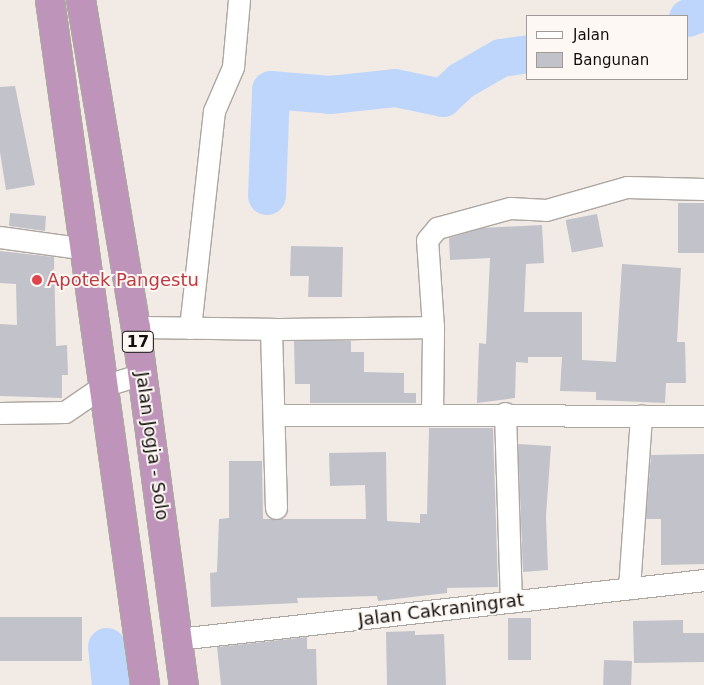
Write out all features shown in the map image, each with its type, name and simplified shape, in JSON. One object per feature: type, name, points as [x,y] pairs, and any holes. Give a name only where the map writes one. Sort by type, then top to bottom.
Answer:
[{"type":"highway","name":"17","points":[[50,0],[145,685]]},
{"type":"highway","name":"Jalan Jogja - Solo","points":[[81,0],[136,327],[184,685]]},
{"type":"street","points":[[190,328],[214,111],[233,67],[239,0]]},
{"type":"street","points":[[432,414],[433,327],[427,240],[437,228],[510,208],[546,210],[627,187],[704,189]]},
{"type":"street","points":[[0,237],[86,249]]},
{"type":"street","points":[[136,327],[271,329],[433,327]]},
{"type":"street","points":[[271,329],[276,508]]},
{"type":"street","points":[[0,413],[65,412],[103,386],[142,374]]},
{"type":"street","points":[[274,415],[505,413],[704,416]]},
{"type":"street","points":[[505,413],[511,602]]},
{"type":"street","points":[[629,588],[641,415]]},
{"type":"street","name":"Jalan Cakraningrat","points":[[178,639],[704,580]]},
{"type":"building","points":[[15,86],[35,185],[6,190],[0,152],[0,87]]},
{"type":"building","points":[[678,203],[704,203],[704,253],[678,253]]},
{"type":"building","points":[[10,213],[46,216],[45,231],[9,226]]},
{"type":"building","points":[[597,214],[603,246],[572,252],[566,220]]},
{"type":"building","points":[[542,225],[544,263],[526,264],[524,312],[582,312],[582,360],[616,362],[622,264],[681,268],[677,342],[685,342],[686,383],[666,383],[665,403],[596,400],[596,392],[560,391],[562,357],[528,357],[528,363],[516,362],[515,398],[477,403],[479,343],[486,344],[490,258],[450,260],[449,238],[482,228]]},
{"type":"building","points":[[291,246],[343,247],[342,297],[308,297],[309,276],[290,276]]},
{"type":"building","points":[[0,251],[54,257],[56,346],[67,345],[68,375],[62,375],[62,398],[0,396],[0,324],[17,325],[16,284],[0,283]]},
{"type":"building","points":[[294,341],[351,341],[351,352],[364,352],[364,372],[404,373],[404,393],[416,393],[416,403],[310,403],[310,384],[295,384]]},
{"type":"building","points":[[429,428],[493,428],[498,587],[447,588],[447,593],[378,601],[377,596],[297,598],[298,603],[211,607],[210,573],[217,572],[219,519],[229,518],[229,461],[262,461],[263,519],[366,519],[365,485],[330,486],[329,453],[386,452],[387,521],[420,523],[420,514],[427,514]]},
{"type":"building","points":[[518,444],[551,446],[546,516],[548,570],[523,572]]},
{"type":"building","points":[[704,454],[704,564],[661,565],[661,519],[646,519],[651,455]]},
{"type":"building","points":[[0,617],[82,617],[82,661],[0,661]]},
{"type":"building","points":[[508,618],[531,618],[531,660],[508,660]]},
{"type":"building","points":[[683,620],[683,633],[704,633],[704,662],[634,663],[633,621]]},
{"type":"building","points":[[415,631],[415,635],[444,634],[446,685],[387,685],[386,632]]},
{"type":"building","points":[[307,637],[307,649],[316,649],[317,685],[221,685],[217,647]]},
{"type":"building","points":[[604,660],[632,661],[631,685],[603,685]]},
{"type":"waterway","points":[[689,18],[704,12]]},
{"type":"waterway","points":[[267,196],[271,90],[330,95],[395,88],[443,98],[461,81],[501,58],[526,54]]},
{"type":"waterway","points":[[107,647],[111,685]]},
{"type":"place","name":"Apotek Pangestu","points":[[37,280]]}]
